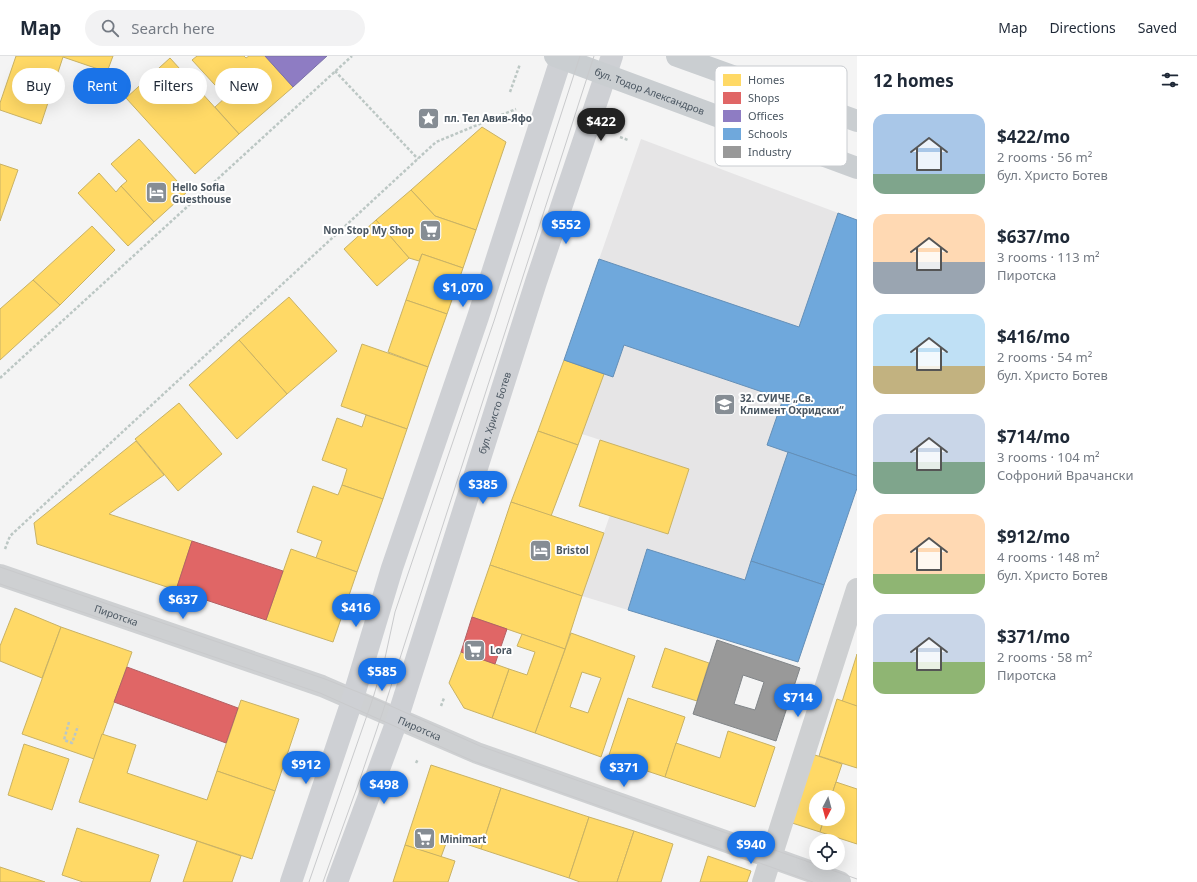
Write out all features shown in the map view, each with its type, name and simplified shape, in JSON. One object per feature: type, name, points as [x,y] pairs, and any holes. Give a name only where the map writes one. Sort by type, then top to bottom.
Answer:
[{"type":"main road","points":[[678,56],[715,70]]},
{"type":"main road","points":[[291,882],[352,698],[392,568],[478,317],[559,57]]},
{"type":"main road","name":"бул. Тодор Александров","points":[[559,57],[609,65],[715,109]]},
{"type":"main road","name":"бул. Христо Ботев","points":[[338,882],[398,718],[536,282],[609,65]]},
{"type":"main road","points":[[847,118],[857,122]]},
{"type":"main road","name":"бул. Тодор Александров","points":[[847,164],[857,168]]},
{"type":"street","name":"Пиротска","points":[[1,565],[322,686],[477,753],[840,882]]},
{"type":"street","points":[[763,882],[857,589]]},
{"type":"path","points":[[0,378],[352,56]]},
{"type":"path","points":[[510,92],[520,64]]},
{"type":"path","points":[[335,72],[418,160]]},
{"type":"path","points":[[1,565],[10,536],[436,142],[522,106]]},
{"type":"path","points":[[620,137],[628,140]]},
{"type":"path","points":[[441,706],[444,698]]},
{"type":"path","points":[[69,722],[64,740],[72,743],[78,726]]},
{"type":"path","points":[[416,763],[418,759]]},
{"type":"shaded area","name":"32. СУИЧЕ „Св. Климент Охридски“","points":[[641,139],[857,220],[857,488],[798,662],[582,596],[610,515],[668,534],[689,469],[582,434],[604,374],[564,360]]},
{"type":"building: Homes","points":[[16,56],[113,56],[108,68],[95,68],[63,57],[59,68],[12,68],[12,104],[48,104],[41,124],[0,110],[0,103]]},
{"type":"building: Homes","points":[[197,56],[244,56],[246,58],[249,56],[265,56],[293,87],[239,134],[215,107],[218,104],[272,104],[272,68],[215,68],[215,85],[207,76],[207,68],[199,68],[192,60]]},
{"type":"building: Homes","points":[[170,58],[179,68],[159,68]]},
{"type":"building: Homes","points":[[139,86],[139,104],[207,104],[207,99],[239,134],[195,174],[131,104],[131,93]]},
{"type":"building: Homes","points":[[482,127],[506,142],[476,230],[435,216],[411,190]]},
{"type":"building: Homes","points":[[139,139],[187,192],[154,222],[121,186],[127,181],[111,164]]},
{"type":"building: Homes","points":[[0,164],[18,170],[0,221]]},
{"type":"building: Homes","points":[[99,173],[116,192],[121,186],[154,222],[128,246],[78,193]]},
{"type":"building: Homes","points":[[411,190],[435,216],[476,230],[463,268],[422,254],[419,261],[409,258],[376,220]]},
{"type":"building: Homes","points":[[376,220],[409,258],[377,286],[344,249]]},
{"type":"building: Homes","points":[[92,226],[115,250],[60,305],[33,280]]},
{"type":"building: Homes","points":[[422,254],[463,268],[447,314],[406,300]]},
{"type":"building: Homes","points":[[33,280],[60,305],[0,360],[0,309]]},
{"type":"building: Homes","points":[[289,297],[337,351],[287,394],[239,340]]},
{"type":"building: Homes","points":[[406,300],[447,314],[428,367],[388,352]]},
{"type":"building: Homes","points":[[239,340],[287,394],[237,439],[189,385]]},
{"type":"building: Homes","points":[[362,344],[428,367],[407,429],[341,406]]},
{"type":"building: Homes","points":[[564,360],[604,374],[578,445],[538,431]]},
{"type":"building: Homes","points":[[179,403],[222,454],[178,491],[135,439]]},
{"type":"building: Homes","points":[[366,415],[407,429],[383,499],[342,485],[347,469],[322,460],[337,418],[362,427]]},
{"type":"building: Homes","points":[[538,431],[578,445],[551,516],[511,502]]},
{"type":"building: Homes","points":[[600,440],[689,469],[668,534],[579,506]]},
{"type":"building: Homes","points":[[136,441],[164,475],[109,514],[192,541],[176,590],[37,544],[34,523]]},
{"type":"building: Homes","points":[[342,485],[383,499],[357,572],[316,558],[322,541],[297,532],[313,486],[338,495]]},
{"type":"building: Homes","points":[[511,502],[604,533],[582,596],[490,565]]},
{"type":"building: Homes","points":[[291,549],[357,572],[333,642],[266,620]]},
{"type":"building: Homes","points":[[490,565],[582,596],[565,649],[472,617]]},
{"type":"building: Homes","points":[[15,608],[61,627],[42,678],[0,661],[0,646]]},
{"type":"building: Homes","points":[[61,627],[132,652],[94,759],[22,734]]},
{"type":"building: Homes","points":[[571,633],[635,656],[601,757],[535,733]],"holes":[[[582,672],[601,678],[588,713],[570,707]]]},
{"type":"building: Homes","points":[[522,634],[565,649],[535,733],[492,718],[509,669],[527,675],[535,652],[517,646]]},
{"type":"building: Homes","points":[[665,648],[709,663],[697,701],[652,687]]},
{"type":"building: Homes","points":[[461,652],[509,669],[492,718],[464,708],[449,683]]},
{"type":"building: Homes","points":[[857,654],[857,706],[842,702]]},
{"type":"building: Homes","points":[[628,698],[685,717],[665,777],[608,758]]},
{"type":"building: Homes","points":[[837,699],[857,706],[857,768],[819,756]]},
{"type":"building: Homes","points":[[241,700],[299,719],[275,791],[217,771]]},
{"type":"building: Homes","points":[[728,731],[775,747],[755,807],[665,777],[676,743],[720,758]]},
{"type":"building: Homes","points":[[102,734],[136,745],[127,773],[207,800],[217,771],[275,791],[252,859],[79,802]]},
{"type":"building: Homes","points":[[24,744],[69,759],[52,810],[8,795]]},
{"type":"building: Homes","points":[[812,754],[842,764],[833,790],[809,790],[809,826],[822,826],[820,832],[789,822]]},
{"type":"building: Homes","points":[[431,765],[501,788],[481,849],[448,838],[441,857],[405,845]]},
{"type":"building: Homes","points":[[836,782],[857,789],[857,844],[845,840],[845,834],[826,834],[820,832],[822,826],[845,826],[845,790],[833,790]]},
{"type":"building: Homes","points":[[501,788],[589,817],[569,878],[481,849]]},
{"type":"building: Homes","points":[[589,817],[634,831],[617,882],[580,882],[569,878]]},
{"type":"building: Homes","points":[[77,828],[159,855],[150,882],[83,882],[62,875]]},
{"type":"building: Homes","points":[[634,831],[673,844],[661,882],[617,882]]},
{"type":"building: Homes","points":[[197,841],[241,856],[232,882],[183,882]]},
{"type":"building: Homes","points":[[405,845],[455,861],[448,882],[393,882]]},
{"type":"building: Homes","points":[[708,856],[751,871],[747,882],[700,882]]},
{"type":"building: Homes","points":[[0,867],[45,882],[0,882]]},
{"type":"building: Shops","points":[[192,541],[283,571],[266,620],[176,590]]},
{"type":"building: Shops","points":[[472,617],[507,629],[495,664],[461,652]]},
{"type":"building: Shops","points":[[127,667],[238,708],[226,743],[114,702]]},
{"type":"building: Offices","points":[[265,56],[327,56],[293,87]]},
{"type":"building: Schools","points":[[838,213],[857,220],[857,476],[767,445],[783,399],[624,345],[613,377],[564,360],[599,259],[799,327]]},
{"type":"building: Schools","points":[[788,452],[857,476],[857,488],[824,585],[751,561]]},
{"type":"building: Schools","points":[[647,549],[745,580],[751,561],[824,585],[798,662],[628,610]]},
{"type":"building: Industry","points":[[717,640],[800,668],[776,741],[693,714]],"holes":[[[743,675],[764,682],[755,710],[734,704]]]},
{"type":"tram line","points":[[309,882],[373,698],[385,658],[395,612],[494,321],[580,56]]},
{"type":"tram line","points":[[323,882],[383,711],[594,56]]},
{"type":"tram line","points":[[0,567],[325,679],[373,698],[480,746],[857,879]]},
{"type":"tram line","points":[[0,584],[320,693],[473,761],[813,882]]},
{"type":"place","name":"пл. Тел Авив-Яфо","points":[[428,118]]},
{"type":"place","name":"Hello Sofia Guesthouse","points":[[156,193]]},
{"type":"place","name":"Non Stop My Shop","points":[[430,230]]},
{"type":"place","name":"32. СУИЧЕ „Св. Климент Охридски“","points":[[725,404]]},
{"type":"place","name":"Bristol","points":[[541,550]]},
{"type":"place","name":"Lora","points":[[474,650]]},
{"type":"place","name":"Minimart","points":[[424,839]]}]
